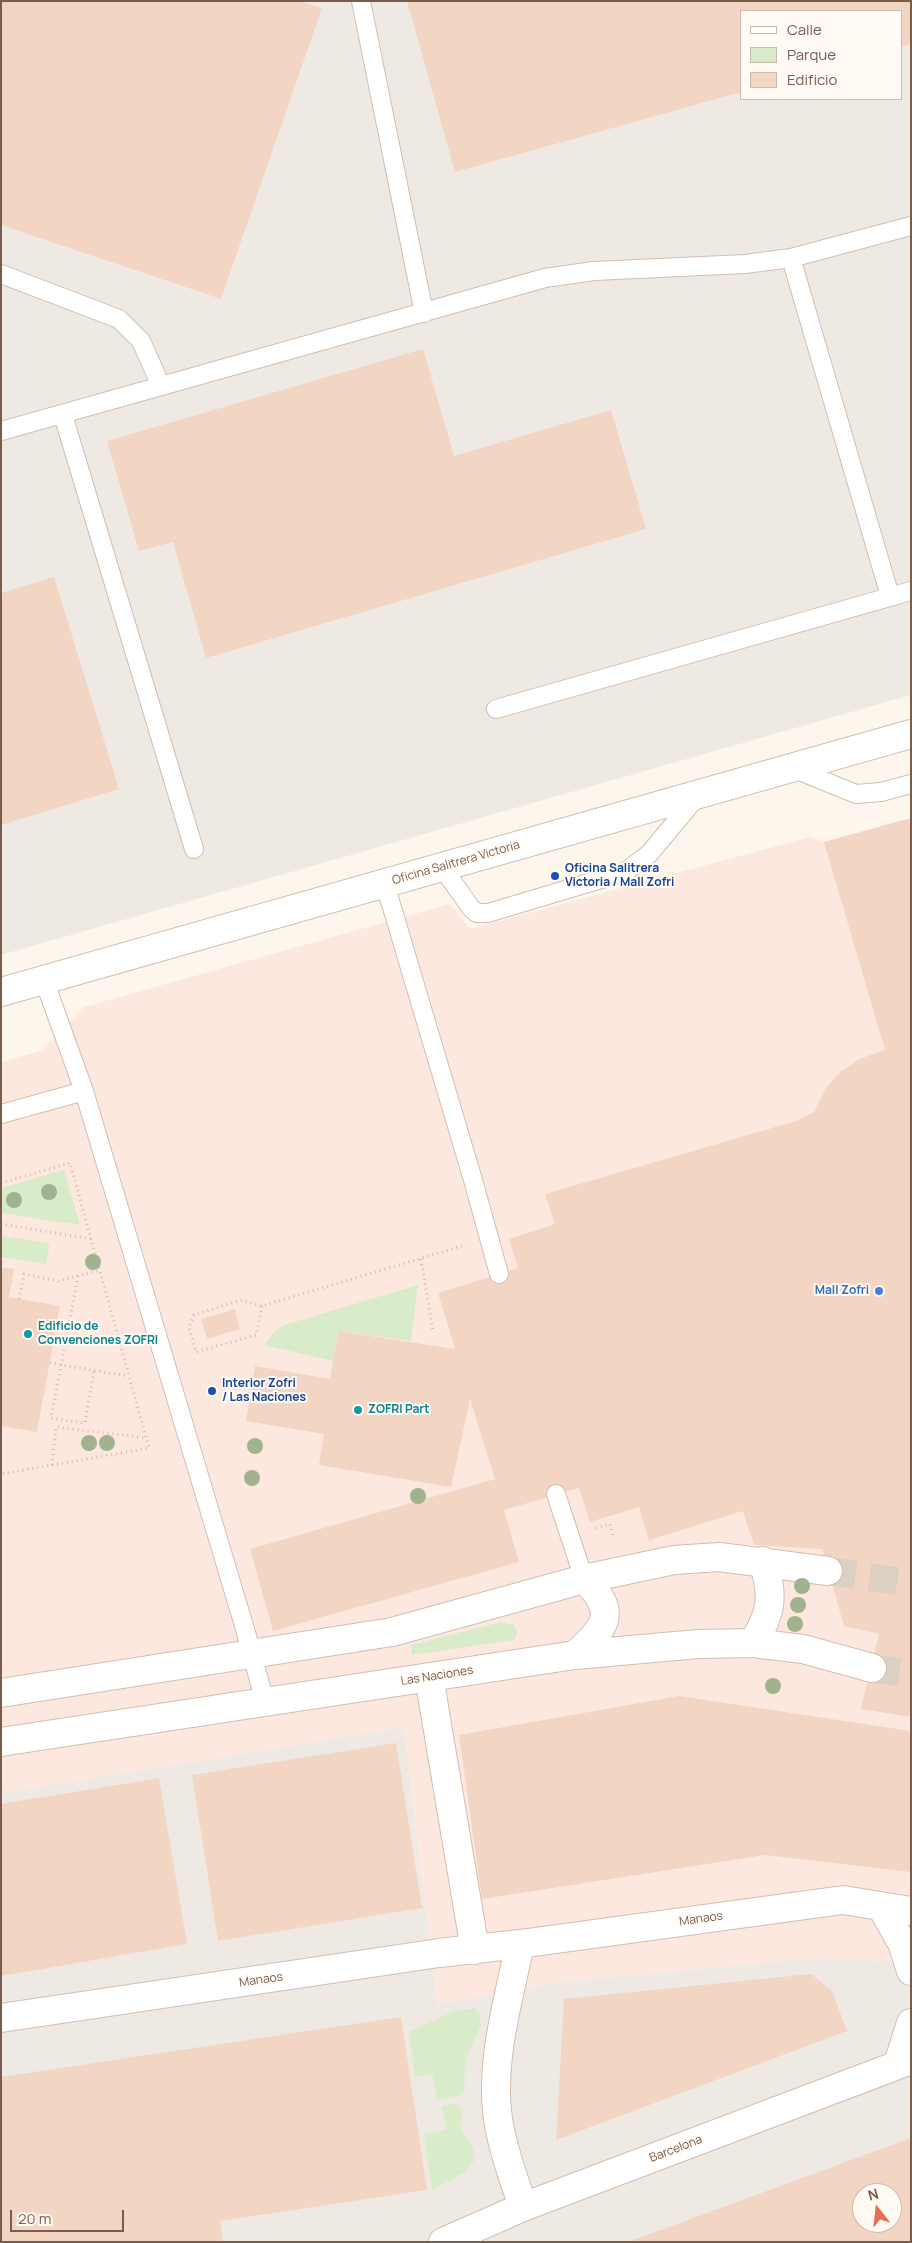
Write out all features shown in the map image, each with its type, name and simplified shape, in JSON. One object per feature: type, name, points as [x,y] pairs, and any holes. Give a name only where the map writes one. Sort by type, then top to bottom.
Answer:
[{"type":"street","name":"Oficina Salitrera Victoria","points":[[1,992],[911,734]]},
{"type":"street","points":[[1,1693],[392,1632],[584,1578],[674,1560],[719,1557],[828,1571]]},
{"type":"street","points":[[753,1643],[765,1624],[770,1604],[770,1582],[763,1562]]},
{"type":"street","points":[[575,1655],[593,1639],[604,1624],[605,1606],[597,1591],[584,1578]]},
{"type":"street","name":"Las Naciones","points":[[1,1742],[575,1655],[698,1644],[753,1643],[803,1649],[872,1668]]},
{"type":"street","points":[[429,1677],[475,1950]]},
{"type":"street","name":"Manaos","points":[[1,2018],[475,1950],[843,1900],[911,1911]]},
{"type":"street","points":[[881,1906],[902,1942],[911,1972]]},
{"type":"street","points":[[520,1944],[503,2027],[497,2075],[497,2104],[500,2129],[523,2207]]},
{"type":"street","points":[[904,2062],[911,2023]]},
{"type":"street","name":"Barcelona","points":[[443,2242],[523,2207],[904,2062]]},
{"type":"lane","points":[[361,1],[424,313]]},
{"type":"lane","points":[[1,431],[545,278],[594,272],[745,264],[791,258],[911,226]]},
{"type":"lane","points":[[791,258],[890,596]]},
{"type":"lane","points":[[1,274],[119,319],[141,341],[161,386]]},
{"type":"lane","points":[[63,415],[194,849]]},
{"type":"lane","points":[[496,709],[911,591]]},
{"type":"lane","points":[[792,768],[856,794],[881,792],[911,784]]},
{"type":"lane","points":[[442,867],[471,908],[477,913],[488,913],[625,872],[649,854],[699,794]]},
{"type":"lane","points":[[385,884],[499,1274]]},
{"type":"lane","points":[[44,980],[84,1091],[265,1702]]},
{"type":"lane","points":[[1,1114],[84,1091]]},
{"type":"lane","points":[[556,1494],[584,1578]]},
{"type":"path","points":[[1,1183],[70,1163],[149,1448],[1,1474]]},
{"type":"path","points":[[1,1224],[91,1239]]},
{"type":"path","points":[[262,1306],[256,1335],[196,1352],[189,1327],[194,1315],[242,1300],[262,1306],[465,1246],[462,1237]]},
{"type":"path","points":[[421,1259],[433,1332]]},
{"type":"path","points":[[19,1299],[24,1274],[58,1281],[100,1270]]},
{"type":"path","points":[[78,1276],[51,1418],[85,1423],[94,1370]]},
{"type":"path","points":[[50,1363],[129,1376]]},
{"type":"path","points":[[52,1465],[56,1427],[147,1438]]},
{"type":"shaded area","points":[[1,1],[911,1],[911,695],[1,955]]},
{"type":"shaded area","points":[[911,818],[911,1962],[814,1958],[559,1982],[437,2004],[404,1727],[1,1793],[1,1062],[40,1051],[84,1007],[450,904],[470,929],[810,837],[824,842]]},
{"type":"shaded area","points":[[404,1727],[437,2004],[559,1982],[814,1958],[911,1962],[911,2242],[1,2242],[1,1793]]},
{"type":"green space","points":[[64,1170],[80,1225],[1,1213],[1,1188]]},
{"type":"green space","points":[[1,1236],[50,1243],[46,1264],[1,1257]]},
{"type":"green space","points":[[418,1285],[411,1341],[338,1331],[333,1361],[264,1345],[274,1332],[284,1325]]},
{"type":"green space","points":[[501,1622],[514,1625],[517,1632],[515,1640],[412,1655],[411,1645]]},
{"type":"green space","points":[[474,2008],[479,2014],[481,2025],[466,2063],[465,2091],[457,2096],[438,2099],[432,2074],[415,2077],[409,2032],[452,2012]]},
{"type":"green space","points":[[449,2104],[459,2105],[461,2108],[461,2128],[472,2146],[474,2161],[465,2172],[432,2190],[424,2134],[446,2129],[442,2107]]},
{"type":"building","points":[[1,1],[299,1],[322,8],[221,299],[1,225]]},
{"type":"building","points":[[407,1],[911,1],[911,44],[902,47],[902,10],[740,10],[740,92],[455,172]]},
{"type":"building","points":[[423,349],[454,456],[611,410],[646,529],[206,658],[173,542],[139,551],[107,441]]},
{"type":"building","points":[[54,577],[119,789],[1,825],[1,593]]},
{"type":"building","name":"Mall Zofri","points":[[911,818],[911,1717],[861,1709],[879,1634],[844,1626],[822,1549],[754,1545],[743,1511],[649,1540],[639,1507],[590,1522],[579,1488],[504,1510],[519,1562],[273,1631],[250,1549],[495,1479],[470,1399],[451,1487],[319,1465],[324,1434],[246,1421],[255,1366],[330,1379],[338,1331],[455,1349],[438,1293],[518,1268],[509,1239],[555,1224],[545,1194],[796,1121],[814,1112],[825,1089],[840,1072],[862,1058],[885,1050],[824,842]]},
{"type":"building","name":"Edificio de Convenciones ZOFRI","points":[[1,1267],[14,1269],[9,1297],[60,1306],[37,1432],[1,1426]]},
{"type":"building","points":[[235,1309],[240,1329],[207,1339],[201,1319]]},
{"type":"building","points":[[679,1696],[911,1731],[911,1872],[765,1855],[482,1899],[459,1735]]},
{"type":"building","points":[[396,1743],[422,1908],[218,1941],[192,1775]]},
{"type":"building","points":[[159,1778],[187,1944],[1,1976],[1,1804]]},
{"type":"building","points":[[811,1974],[832,1991],[847,2031],[556,2140],[564,1999]]},
{"type":"building","points":[[401,2017],[427,2190],[220,2221],[223,2242],[1,2242],[1,2077]]},
{"type":"building","points":[[911,2138],[911,2242],[628,2242]]},
{"type":"tunnel","points":[[828,1571],[911,1583]]},
{"type":"tunnel","points":[[872,1668],[911,1674]]},
{"type":"place","name":"Oficina Salitrera Victoria / Mall Zofri","points":[[555,876]]},
{"type":"place","name":"Mall Zofri","points":[[879,1291]]},
{"type":"place","name":"Edificio de Convenciones ZOFRI","points":[[28,1334]]},
{"type":"place","name":"Interior Zofri / Las Naciones","points":[[212,1391]]},
{"type":"place","name":"ZOFRI Part","points":[[358,1410]]}]
